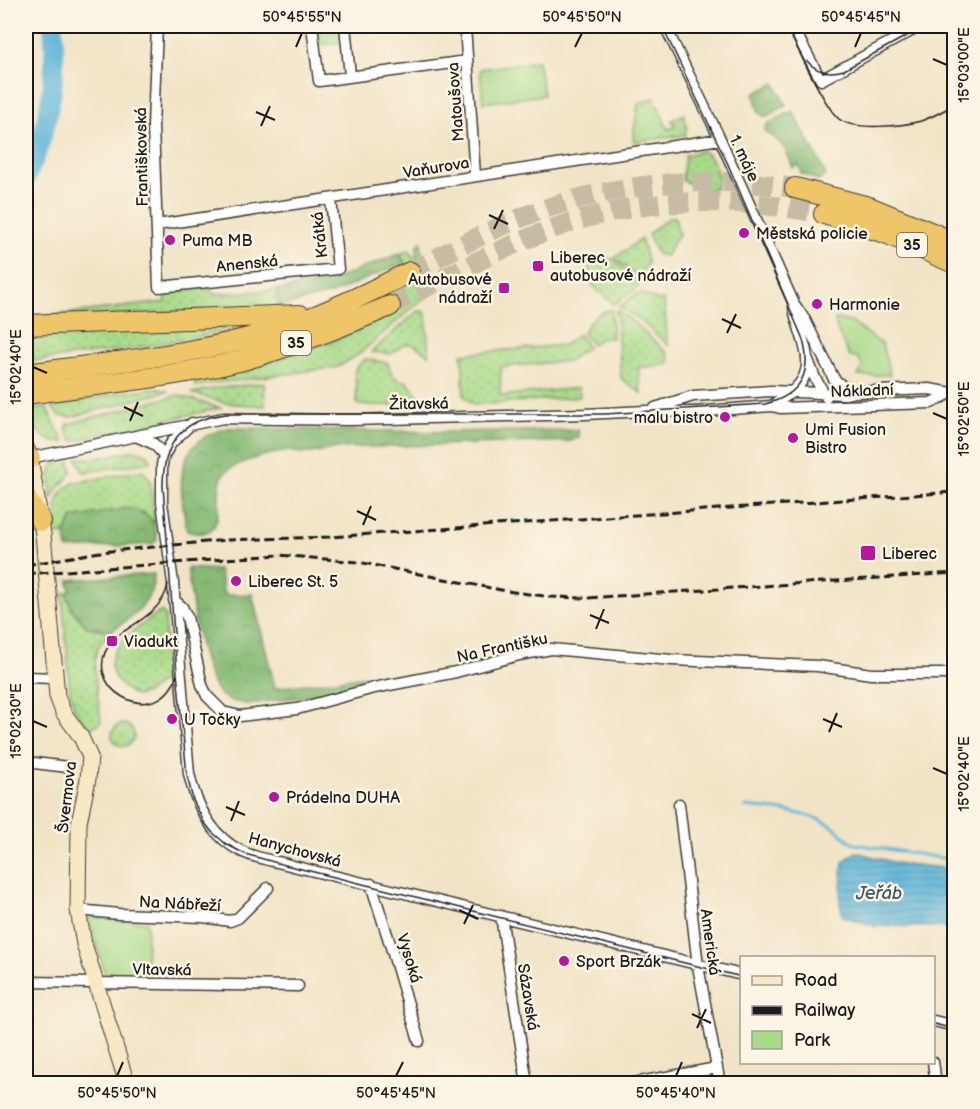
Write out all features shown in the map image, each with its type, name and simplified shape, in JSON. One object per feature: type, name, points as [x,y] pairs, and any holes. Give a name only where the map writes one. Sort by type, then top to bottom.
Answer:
[{"type":"highway","name":"35","points":[[795,188],[869,207],[954,242]]},
{"type":"highway","name":"35","points":[[824,214],[888,234],[954,263]]},
{"type":"highway","name":"35","points":[[26,394],[60,379],[197,350],[274,330],[320,314],[410,272]]},
{"type":"highway","name":"35","points":[[26,374],[60,379],[198,369],[243,360],[287,346],[390,306]]},
{"type":"highway","points":[[26,325],[320,314]]},
{"type":"highway","points":[[26,499],[41,521]]},
{"type":"street","name":"Františkovská","points":[[157,26],[153,126],[159,287]]},
{"type":"street","points":[[312,26],[319,81],[467,61]]},
{"type":"street","points":[[345,26],[350,76]]},
{"type":"street","name":"Matoušova","points":[[465,26],[475,176]]},
{"type":"street","name":"1. máje","points":[[665,26],[720,139],[794,304],[805,320],[830,372],[838,383],[854,392]]},
{"type":"street","points":[[792,26],[821,80],[920,26]]},
{"type":"street","name":"Vaňurova","points":[[157,225],[720,139]]},
{"type":"street","name":"Krátká","points":[[331,199],[338,269]]},
{"type":"street","name":"Anenská","points":[[159,287],[338,269]]},
{"type":"street","name":"1. máje","points":[[794,304],[796,319],[808,358],[825,394]]},
{"type":"street","name":"1. máje","points":[[772,406],[794,391],[804,379],[808,358]]},
{"type":"street","points":[[782,391],[795,385],[806,372]]},
{"type":"street","points":[[807,406],[816,404],[825,394],[830,384],[830,372]]},
{"type":"street","name":"Nákladní","points":[[854,392],[929,389],[952,393]]},
{"type":"street","name":"Žitavská","points":[[646,411],[693,396],[782,391],[825,394],[854,392]]},
{"type":"street","name":"Nákladní","points":[[772,406],[780,408],[931,403],[952,393]]},
{"type":"street","points":[[825,394],[835,405],[844,406]]},
{"type":"street","name":"Žitavská","points":[[27,455],[138,436],[223,418],[350,420],[694,411],[772,406]]},
{"type":"street","points":[[138,436],[154,444],[164,455],[172,442],[192,423]]},
{"type":"street","name":"Švermova","points":[[27,455],[41,521],[57,696],[63,712],[81,737],[90,757],[79,823],[78,910],[84,944],[127,1083]]},
{"type":"street","name":"Hanychovská","points":[[164,455],[162,502],[174,600],[189,774],[193,791],[207,819],[226,842],[244,852],[740,975]]},
{"type":"street","name":"Na Františku","points":[[174,600],[188,617],[202,685],[207,696],[223,712],[240,716],[297,709],[374,688],[456,672],[551,649],[672,660],[818,666],[870,675],[954,674]]},
{"type":"street","points":[[26,677],[54,678]]},
{"type":"street","points":[[26,762],[68,767]]},
{"type":"street","name":"Americká","points":[[679,804],[698,964],[720,1083]]},
{"type":"street","name":"Vysoká","points":[[370,884],[392,947],[419,1041]]},
{"type":"street","name":"Na Nábřeží","points":[[78,910],[203,917],[230,921],[238,918],[268,888]]},
{"type":"street","name":"Sázavská","points":[[501,916],[527,1083]]},
{"type":"street","name":"Vltavská","points":[[26,982],[298,986]]},
{"type":"street","points":[[935,1021],[954,1026]]},
{"type":"street","points":[[933,1064],[936,1083]]},
{"type":"street","points":[[628,1083],[717,1068]]},
{"type":"green space","points":[[318,26],[341,26],[342,42],[320,45]]},
{"type":"green space","points":[[538,61],[544,95],[483,103],[480,69]]},
{"type":"green space","points":[[775,83],[786,106],[765,117],[759,113],[754,94]]},
{"type":"green space","points":[[654,98],[668,129],[675,127],[672,120],[684,114],[687,126],[685,135],[634,142],[638,103]]},
{"type":"green space","points":[[793,111],[826,174],[819,181],[801,173],[798,164],[793,168],[783,146],[764,131],[767,124]]},
{"type":"green space","points":[[701,151],[711,159],[719,179],[716,187],[707,192],[682,180],[685,155]]},
{"type":"green space","points":[[670,217],[675,217],[679,235],[674,240],[667,256],[657,254],[648,234]]},
{"type":"green space","points":[[641,239],[648,263],[638,277],[615,258]]},
{"type":"green space","points":[[421,242],[424,298],[358,355],[338,367],[195,386],[194,382],[197,380],[238,371],[249,373],[250,369],[336,340],[393,314],[384,294],[414,279],[399,254],[409,250],[413,257],[417,257],[417,247]]},
{"type":"green space","points":[[399,254],[405,262],[331,294],[278,307],[277,290],[333,280]]},
{"type":"green space","points":[[613,259],[639,282],[638,288],[614,304],[593,286],[589,274],[594,261]]},
{"type":"green space","points":[[209,287],[213,294],[277,290],[278,308],[26,318],[166,302],[166,293]]},
{"type":"green space","points":[[641,293],[659,301],[664,300],[668,345],[636,317],[619,307]]},
{"type":"green space","points":[[612,310],[612,338],[602,338],[592,345],[583,333],[593,318]]},
{"type":"green space","points":[[616,310],[630,319],[668,354],[669,364],[638,368],[641,393],[621,378]]},
{"type":"green space","points":[[422,311],[426,315],[429,355],[411,344],[403,345],[391,354],[371,352],[417,312]]},
{"type":"green space","points":[[835,319],[851,322],[882,344],[890,375],[858,376],[863,366],[857,357],[850,357],[837,330]]},
{"type":"green space","points":[[252,324],[203,336],[135,348],[34,361],[26,349],[26,332]]},
{"type":"green space","points":[[579,334],[588,347],[568,361],[501,367],[500,396],[579,388],[580,397],[474,405],[464,396],[462,354],[564,345]]},
{"type":"green space","points":[[365,359],[388,363],[392,375],[400,381],[406,381],[423,401],[418,405],[359,405],[355,369]]},
{"type":"green space","points":[[264,383],[265,406],[225,403],[191,393],[217,388]]},
{"type":"green space","points":[[157,388],[168,391],[72,417],[59,416],[52,407],[123,392]]},
{"type":"green space","points":[[178,395],[220,408],[75,441],[71,439],[66,429],[68,424]]},
{"type":"green space","points":[[46,407],[64,442],[50,440],[40,434],[26,410]]},
{"type":"green space","points":[[229,428],[440,432],[578,430],[579,437],[571,441],[336,448],[311,453],[287,451],[271,454],[244,462],[224,474],[215,523],[210,530],[201,533],[187,531],[181,482],[188,454],[197,443],[210,434]]},
{"type":"green space","points":[[135,450],[149,455],[151,462],[85,472],[77,458],[96,458]]},
{"type":"green space","points":[[69,457],[72,471],[51,500],[50,477],[53,465]]},
{"type":"green space","points":[[143,470],[150,480],[155,523],[144,512],[73,517],[65,534],[57,535],[58,499],[66,488],[73,483]]},
{"type":"green space","points":[[128,508],[141,512],[152,521],[157,540],[152,544],[67,549],[65,534],[73,518]]},
{"type":"green space","points":[[187,568],[219,570],[224,595],[252,594],[275,688],[384,674],[329,693],[247,704],[226,699],[216,688],[203,657]]},
{"type":"green space","points":[[154,574],[150,593],[141,608],[111,631],[87,627],[72,609],[66,593],[70,591],[69,580]]},
{"type":"green space","points":[[62,593],[66,593],[72,609],[87,627],[111,631],[100,644],[96,657],[101,722],[89,729],[74,708],[70,691]]},
{"type":"green space","points":[[161,611],[165,615],[166,678],[147,693],[136,696],[120,684],[112,672],[112,660],[116,649],[125,639]]},
{"type":"green space","points":[[123,724],[131,727],[134,735],[131,743],[123,746],[115,743],[112,735],[115,727]]},
{"type":"green space","points":[[88,917],[147,922],[146,979],[106,977]]},
{"type":"water","name":"Jeřáb","points":[[856,852],[896,863],[954,869],[954,927],[875,926],[843,916],[840,903],[843,862]]},
{"type":"waterway","points":[[26,177],[41,141],[50,103],[54,64],[53,26]]},
{"type":"waterway","points":[[746,807],[810,816],[829,824],[855,844],[954,860]]},
{"type":"tunnel","points":[[410,272],[521,218],[589,196],[647,185],[676,183],[735,182],[795,188]]},
{"type":"tunnel","points":[[390,306],[519,242],[563,225],[627,209],[660,204],[726,202],[791,208],[824,214]]},
{"type":"tram line","points":[[662,26],[727,162],[802,337],[805,349],[805,371],[796,388],[788,395],[765,404],[605,414],[226,414],[198,421],[178,436],[171,446],[164,471],[163,486],[177,673],[187,775],[193,800],[204,822],[226,844],[245,854],[281,864],[740,977]]},
{"type":"tram line","points":[[786,26],[826,102],[839,119],[846,123],[867,126],[913,123],[930,118],[954,105]]},
{"type":"tram line","points":[[807,61],[824,72],[844,70],[925,26]]},
{"type":"tram line","points":[[120,634],[156,607],[166,593],[168,584]]},
{"type":"tram line","points":[[114,639],[104,656],[103,672],[110,686],[122,697],[137,702],[153,701],[167,693],[177,675]]},
{"type":"tram line","points":[[935,1024],[954,1029]]},
{"type":"railway","points":[[26,565],[100,552],[227,540],[330,537],[954,492]]},
{"type":"railway","points":[[26,574],[279,555],[358,562],[506,591],[551,597],[587,598],[954,573]]},
{"type":"place","name":"Městská policie","points":[[744,233]]},
{"type":"place","name":"Puma MB","points":[[170,240]]},
{"type":"place","name":"Liberec, autobusové nádraží","points":[[538,266]]},
{"type":"place","name":"Autobusové nádraží","points":[[504,288]]},
{"type":"place","name":"Harmonie","points":[[817,304]]},
{"type":"place","name":"malu bistro","points":[[725,417]]},
{"type":"place","name":"Umi Fusion Bistro","points":[[793,438]]},
{"type":"place","name":"Liberec","points":[[868,553]]},
{"type":"place","name":"Liberec St. 5","points":[[236,581]]},
{"type":"place","name":"Viadukt","points":[[112,641]]},
{"type":"place","name":"U Točky","points":[[172,719]]},
{"type":"place","name":"Prádelna DUHA","points":[[274,797]]},
{"type":"place","name":"Sport Brzák","points":[[564,961]]}]
